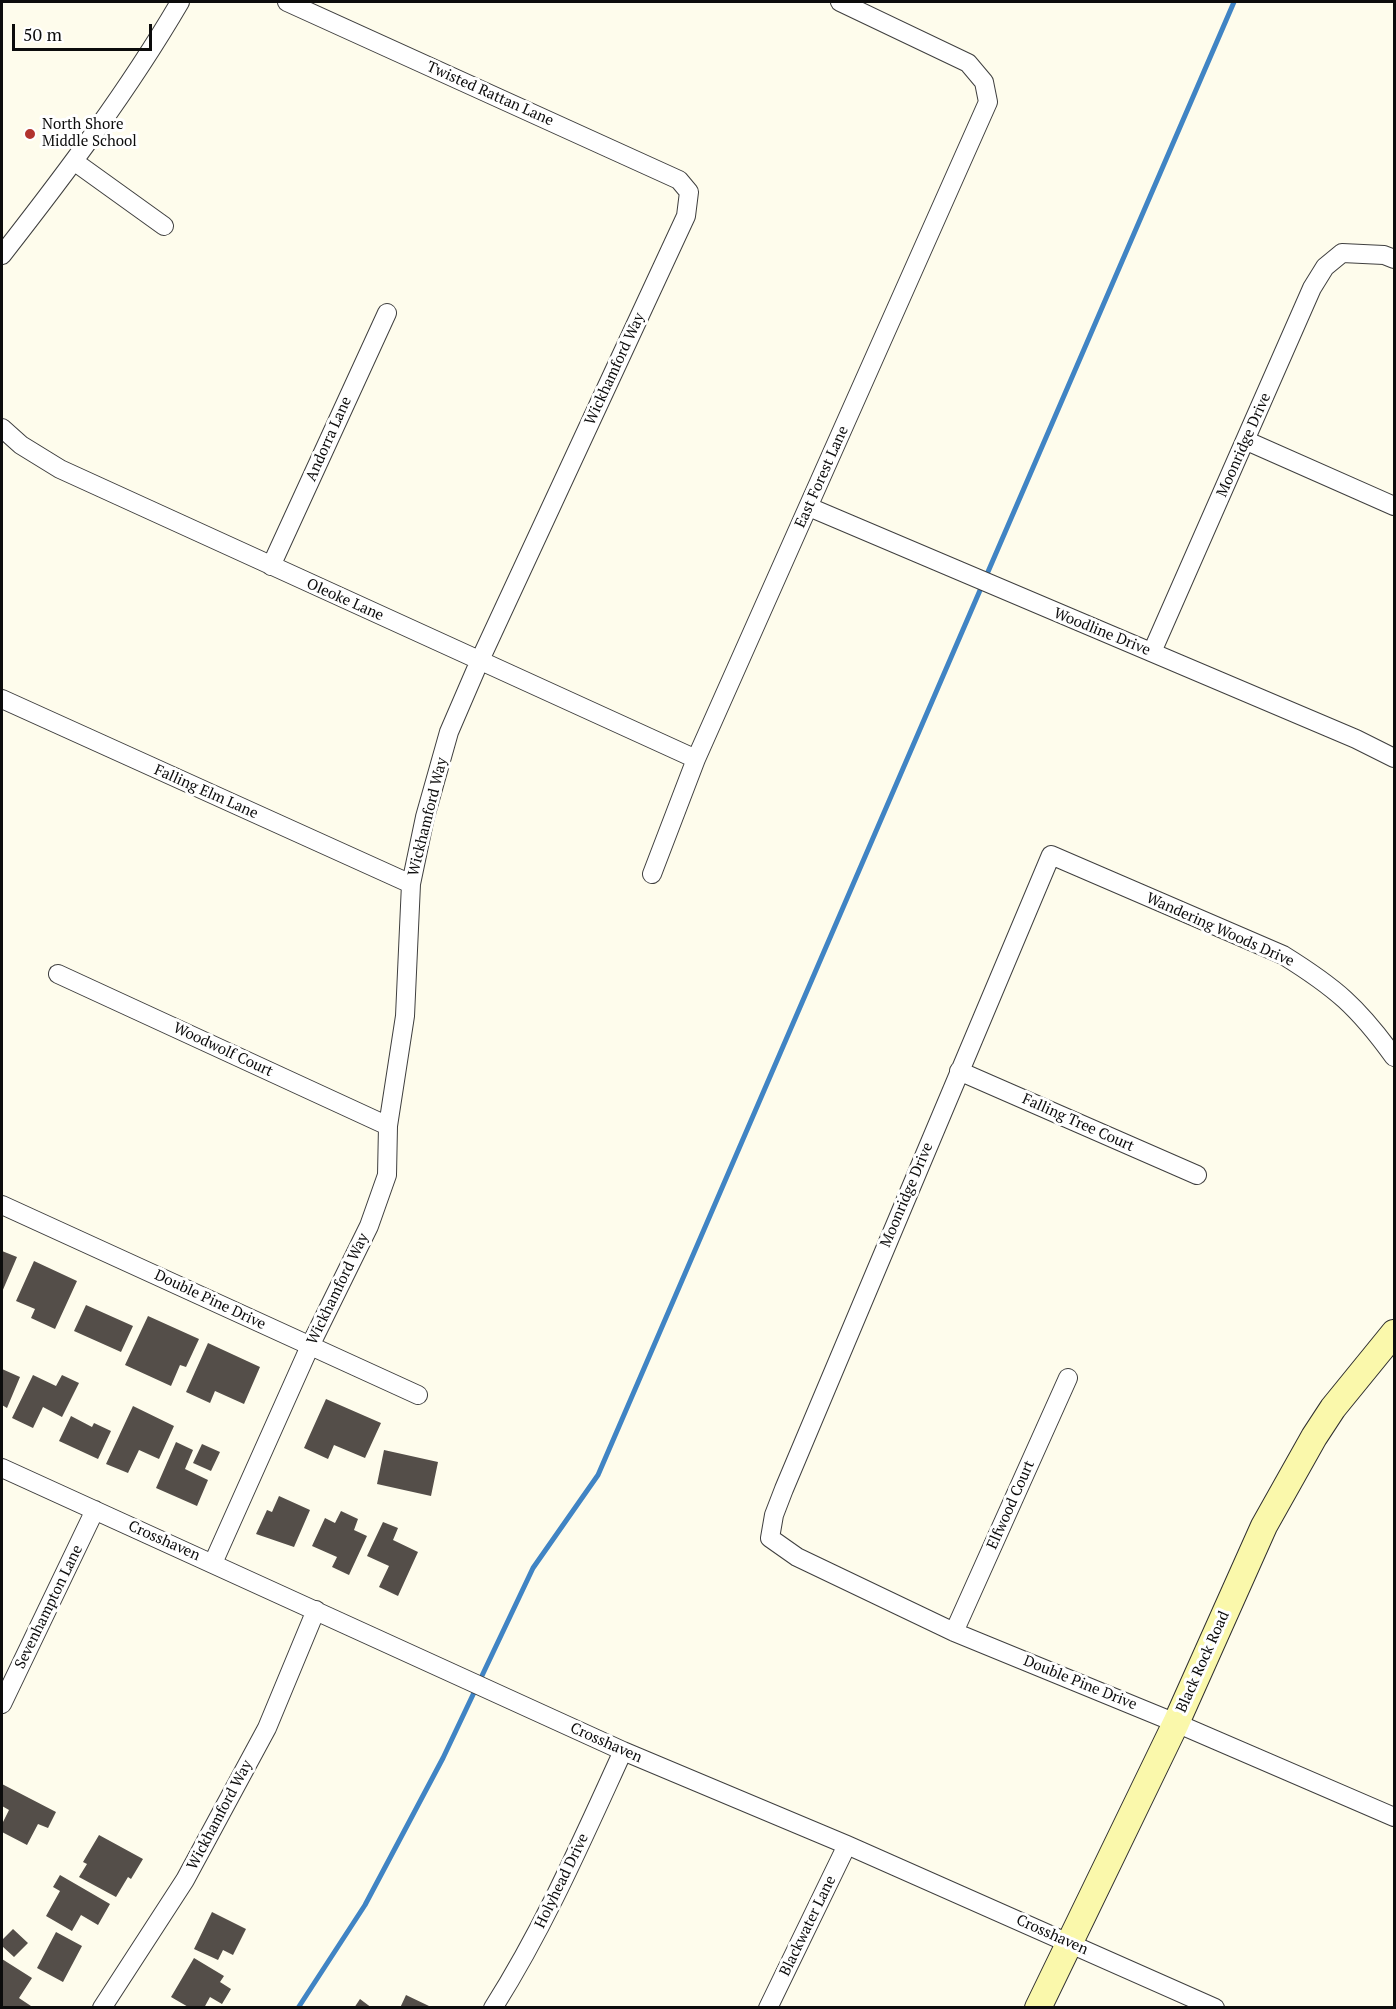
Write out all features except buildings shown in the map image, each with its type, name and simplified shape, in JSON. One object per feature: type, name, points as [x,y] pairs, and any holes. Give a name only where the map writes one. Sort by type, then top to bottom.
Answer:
[{"type":"street","points":[[2,255],[75,162],[119,99],[180,2]]},
{"type":"street","name":"Twisted Rattan Lane","points":[[287,2],[679,180],[689,192]]},
{"type":"street","name":"East Forest Lane","points":[[652,874],[696,759],[988,102],[984,82],[968,63],[840,2]]},
{"type":"street","points":[[75,162],[164,226]]},
{"type":"street","name":"Wickhamford Way","points":[[213,1563],[310,1346],[369,1226],[387,1175],[388,1126],[405,1016],[411,884],[425,817],[449,732],[480,660],[686,216],[689,192]]},
{"type":"street","name":"Moonridge Drive","points":[[1152,652],[1247,441],[1312,288],[1325,267],[1342,253],[1384,255],[1395,259]]},
{"type":"street","name":"Andorra Lane","points":[[271,566],[387,312]]},
{"type":"street","name":"Oleoke Lane","points":[[2,428],[21,445],[60,469],[696,759]]},
{"type":"street","points":[[1247,441],[1395,506]]},
{"type":"street","name":"Woodline Drive","points":[[809,507],[1395,758]]},
{"type":"street","name":"Falling Elm Lane","points":[[2,699],[411,884]]},
{"type":"street","name":"Moonridge Drive","points":[[770,1538],[784,1489],[1051,855]]},
{"type":"street","name":"Wandering Woods Drive","points":[[1051,855],[1283,955],[1318,977],[1351,1003],[1366,1018],[1395,1057]]},
{"type":"street","name":"Woodwolf Court","points":[[58,974],[388,1126]]},
{"type":"street","name":"Falling Tree Court","points":[[959,1071],[1197,1175]]},
{"type":"street","name":"Double Pine Drive","points":[[2,1205],[418,1395]]},
{"type":"street","name":"Black Rock Road","points":[[1038,2007],[1176,1723],[1263,1526],[1295,1467],[1334,1408],[1395,1333]]},
{"type":"street","name":"Elfwood Court","points":[[954,1632],[1068,1378]]},
{"type":"street","name":"Crosshaven","points":[[2,1468],[623,1751],[848,1845],[1215,2007]]},
{"type":"street","name":"Sevenhampton Lane","points":[[2,1704],[95,1510]]},
{"type":"street","name":"Double Pine Drive","points":[[770,1538],[797,1557],[954,1632],[1176,1723],[1395,1817]]},
{"type":"street","name":"Wickhamford Way","points":[[102,2007],[191,1870],[267,1728],[316,1610]]},
{"type":"street","name":"Holyhead Drive","points":[[494,2007],[558,1890],[623,1751]]},
{"type":"street","name":"Blackwater Lane","points":[[768,2007],[848,1845]]},
{"type":"waterway","points":[[298,2008],[365,1905],[443,1758],[533,1568],[598,1475],[1234,2]]},
{"type":"place","name":"North Shore Middle School","points":[[30,134]]}]
